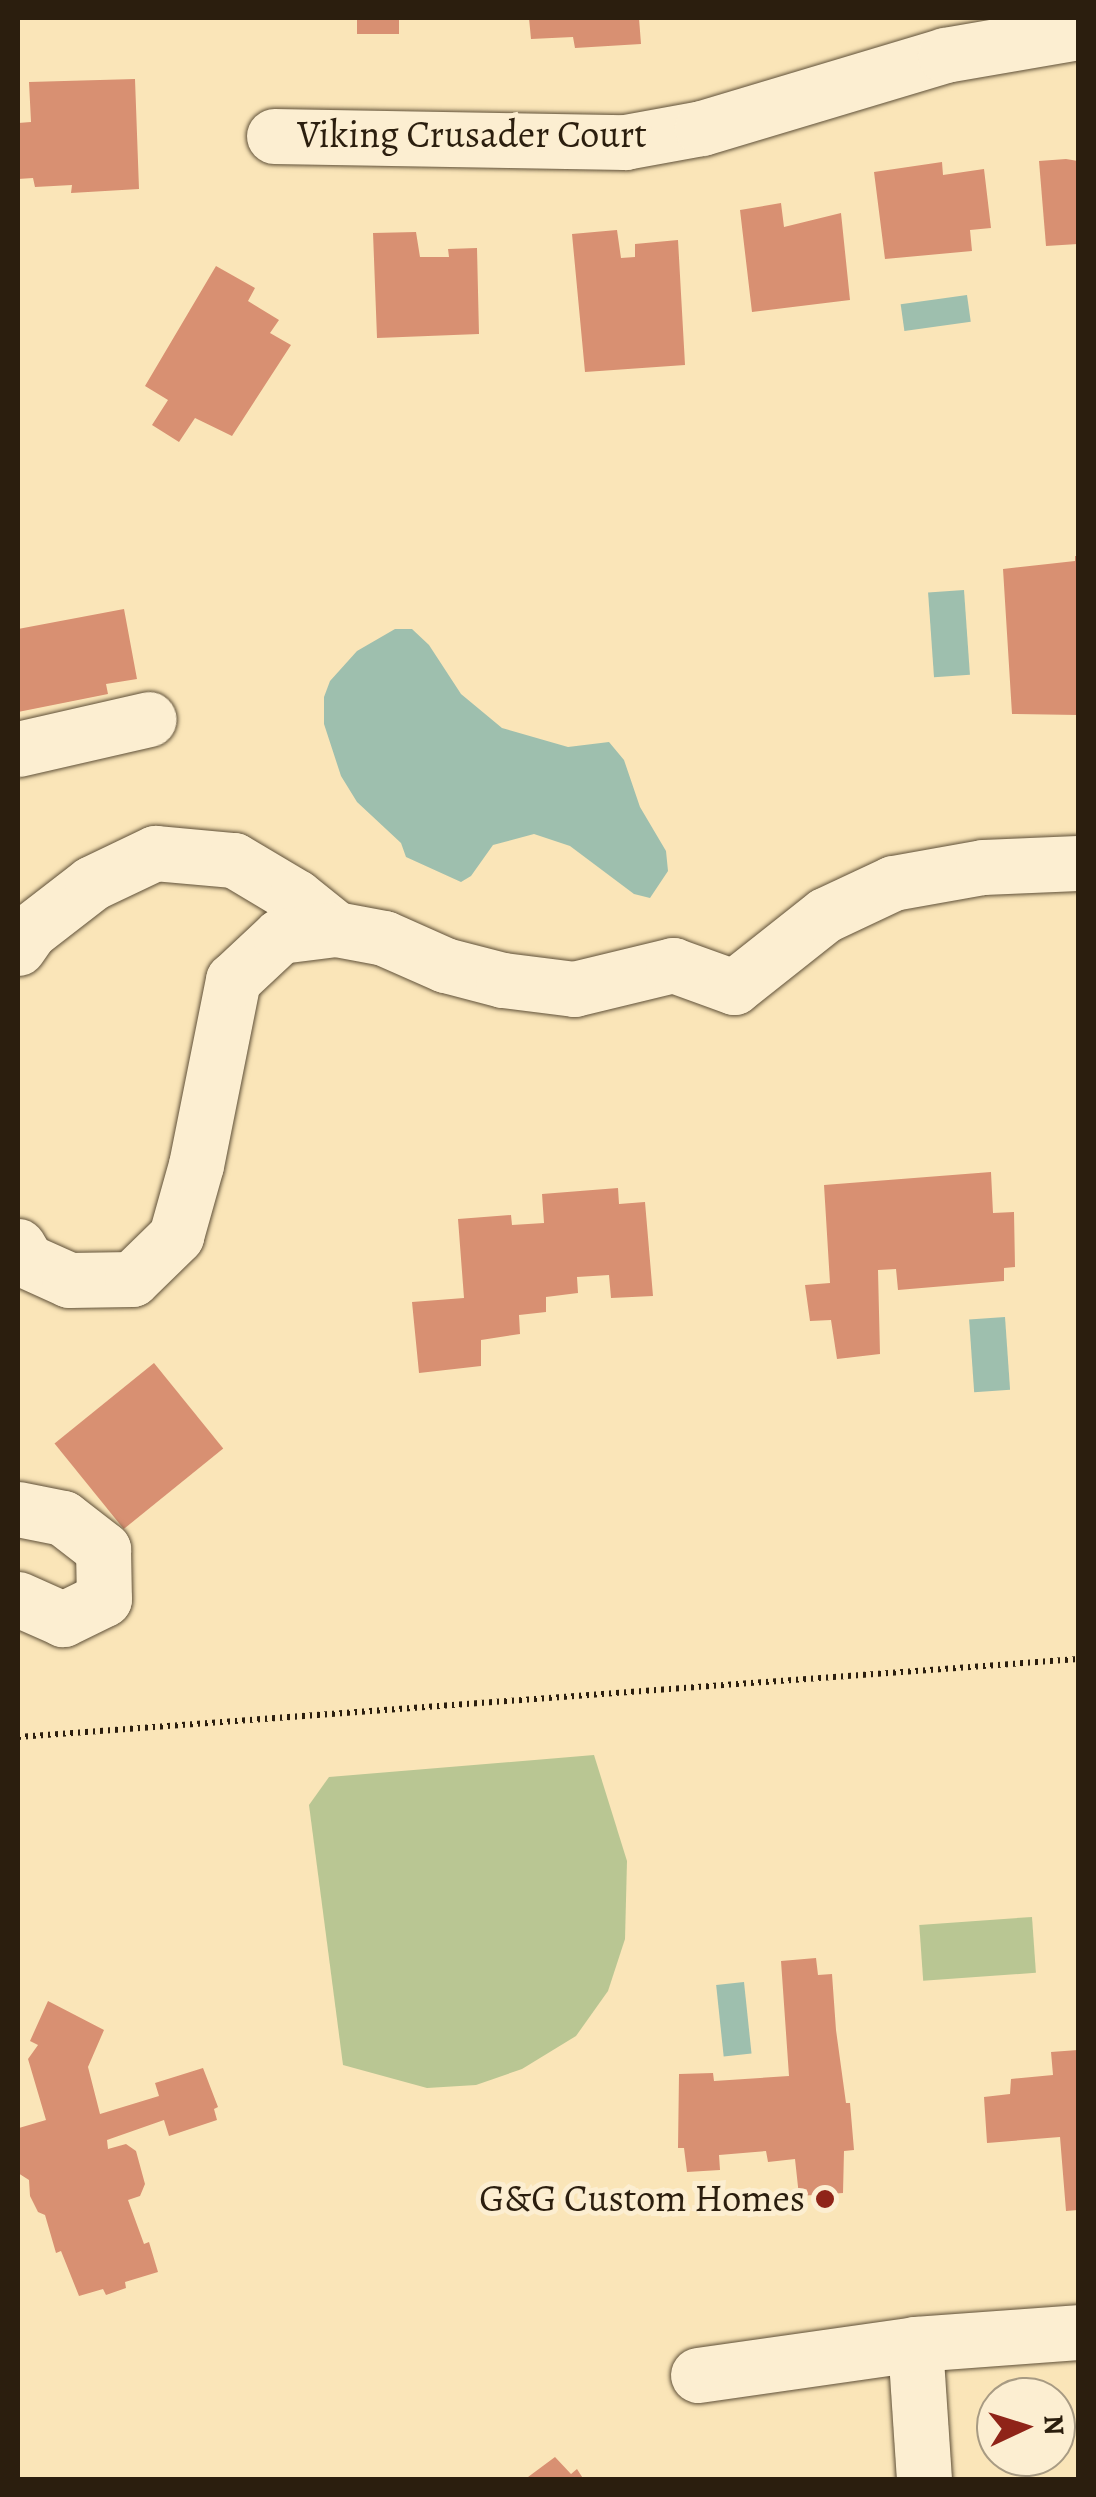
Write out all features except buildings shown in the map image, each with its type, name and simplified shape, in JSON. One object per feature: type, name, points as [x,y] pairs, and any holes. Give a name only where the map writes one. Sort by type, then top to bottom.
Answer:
[{"type":"street","name":"Viking Crusader Court","points":[[274,136],[625,142],[702,128],[945,55],[1078,33]]},
{"type":"street","points":[[18,749],[149,719]]},
{"type":"street","points":[[18,948],[30,931],[92,883],[156,854],[234,860],[296,896],[336,928]]},
{"type":"street","points":[[18,1246],[43,1286],[132,1280],[176,1236],[196,1165],[233,980],[280,936],[336,928],[384,938],[445,965],[502,980],[574,990],[673,965],[734,988],[825,915],[893,884],[983,868],[1078,862]]},
{"type":"street","points":[[18,1509],[63,1518],[103,1549],[104,1599],[63,1619],[18,1598]]},
{"type":"street","points":[[698,2375],[915,2344],[1078,2332]]},
{"type":"street","points":[[915,2344],[924,2480]]},
{"type":"path","points":[[18,1737],[1078,1658]]},
{"type":"green space","points":[[594,1755],[627,1861],[625,1939],[608,1991],[576,2036],[522,2069],[476,2085],[427,2088],[343,2065],[309,1805],[329,1777]]},
{"type":"green space","points":[[1032,1917],[1036,1973],[923,1981],[919,1925]]},
{"type":"shaded area","points":[[967,295],[971,322],[904,331],[901,304]]},
{"type":"shaded area","points":[[964,590],[970,675],[934,677],[928,593]]},
{"type":"shaded area","points":[[395,629],[412,629],[429,645],[461,694],[502,728],[568,747],[609,742],[624,760],[640,807],[666,851],[668,871],[650,898],[634,894],[570,846],[534,834],[493,845],[471,876],[461,882],[406,857],[401,843],[357,802],[341,776],[324,724],[324,697],[330,681],[357,651]]},
{"type":"shaded area","points":[[1005,1317],[1010,1390],[974,1392],[969,1320]]},
{"type":"shaded area","points":[[744,1982],[752,2054],[724,2057],[716,1985]]},
{"type":"place","name":"G&G Custom Homes","points":[[825,2199]]}]
